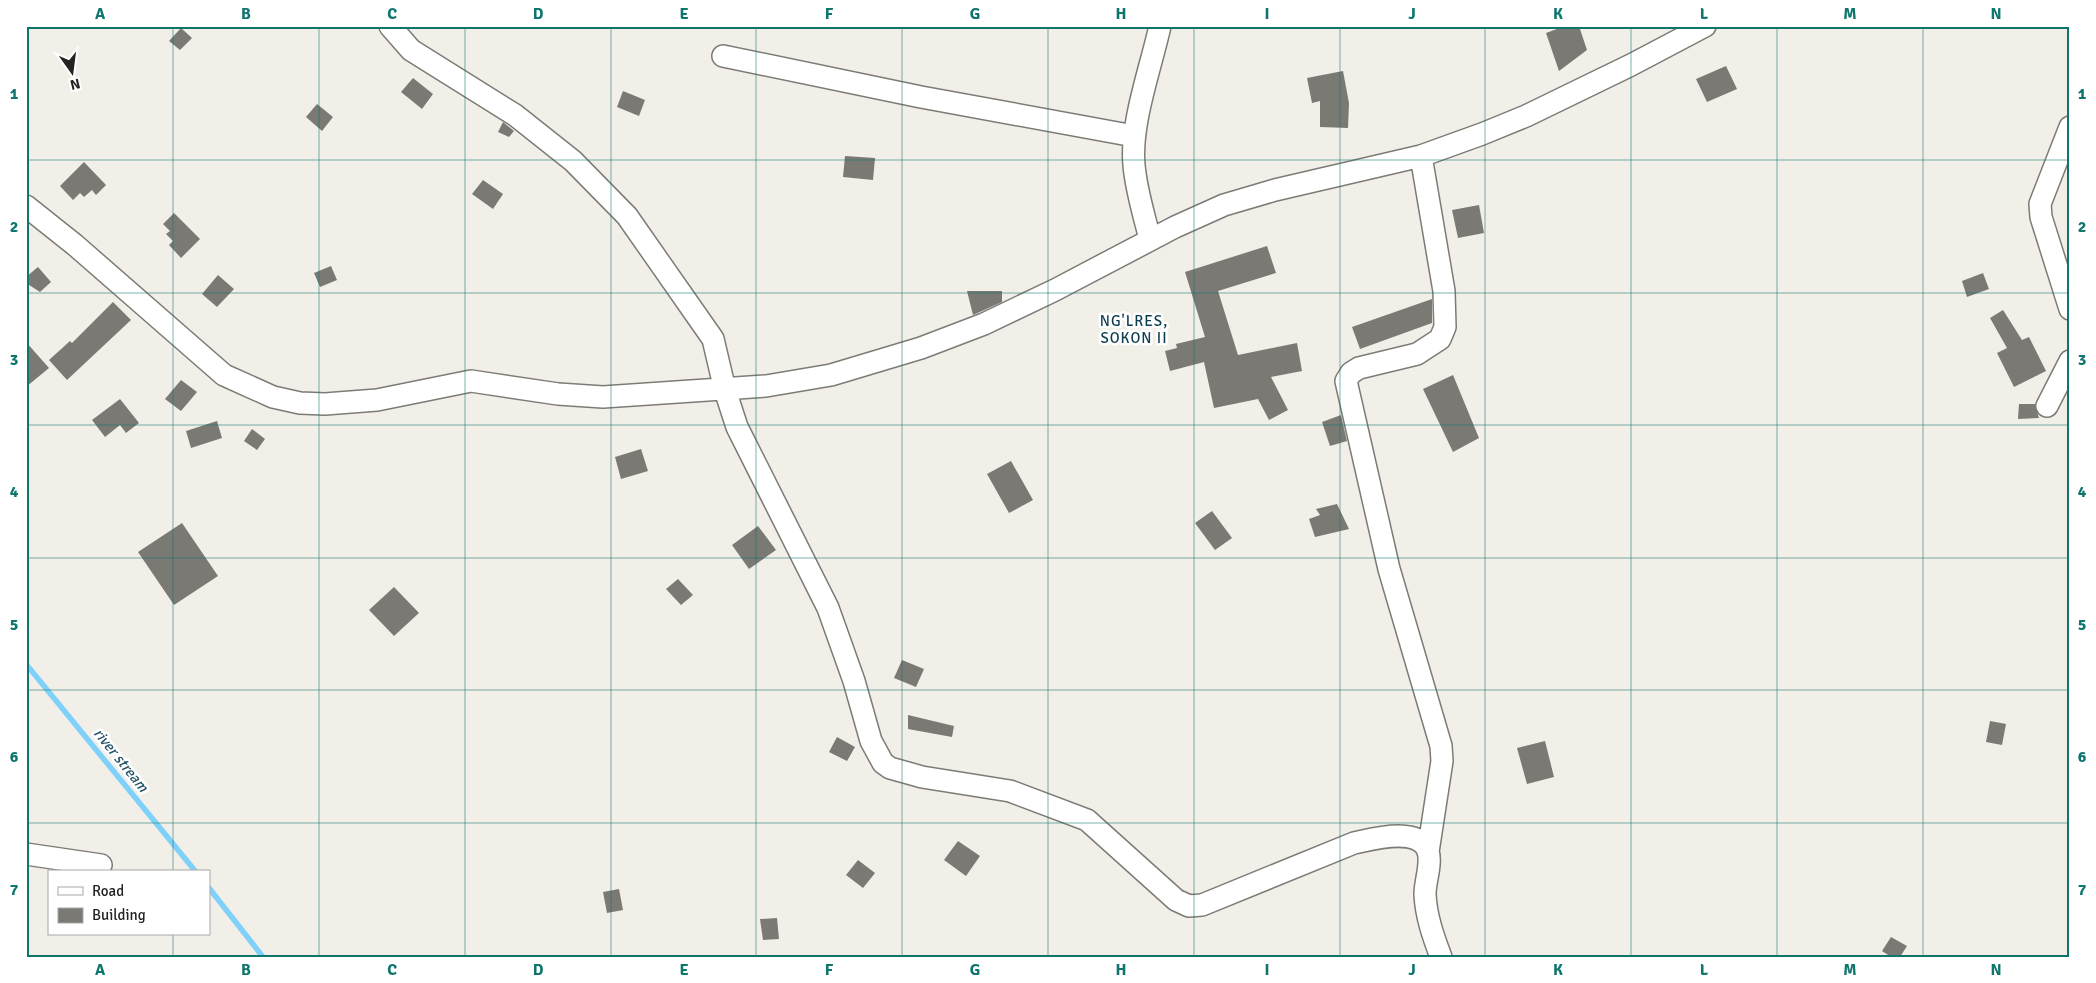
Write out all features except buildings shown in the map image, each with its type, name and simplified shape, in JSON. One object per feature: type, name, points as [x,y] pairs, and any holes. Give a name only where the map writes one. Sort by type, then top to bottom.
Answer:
[{"type":"street","points":[[390,26],[411,50],[515,115],[574,161],[617,204],[686,302],[710,332],[714,339],[725,390],[737,427],[828,608],[854,681],[871,741],[878,756],[890,768],[922,777],[1010,791],[1087,820],[1176,900],[1189,906],[1202,905],[1354,843],[1370,839],[1405,836],[1421,841],[1428,852]]},
{"type":"street","points":[[1150,239],[1139,197],[1134,163],[1134,136],[1160,26]]},
{"type":"street","points":[[26,206],[75,245],[224,375],[273,397],[300,403],[325,404],[377,400],[471,381],[558,394],[603,397],[766,386],[831,375],[922,348],[984,324],[1046,294],[1150,239],[1224,205],[1275,190],[1422,156],[1526,116],[1631,66],[1705,26]]},
{"type":"street","points":[[723,56],[921,97],[1134,136]]},
{"type":"street","points":[[2070,127],[2040,204],[2041,217],[2070,309]]},
{"type":"street","points":[[1422,156],[1444,291],[1445,327],[1440,339],[1417,354],[1359,368],[1351,373],[1346,381],[1389,569],[1441,746],[1442,761],[1428,852],[1425,892],[1427,911],[1441,957]]},
{"type":"street","points":[[2047,406],[2070,361]]},
{"type":"street","points":[[26,854],[101,865]]},
{"type":"waterway","name":"river stream","points":[[26,664],[194,870]]},
{"type":"waterway","name":"river stream","points":[[210,889],[263,957]]},
{"type":"district","name":"NG'LRES, SOKON II","points":[[1134,330]]}]
